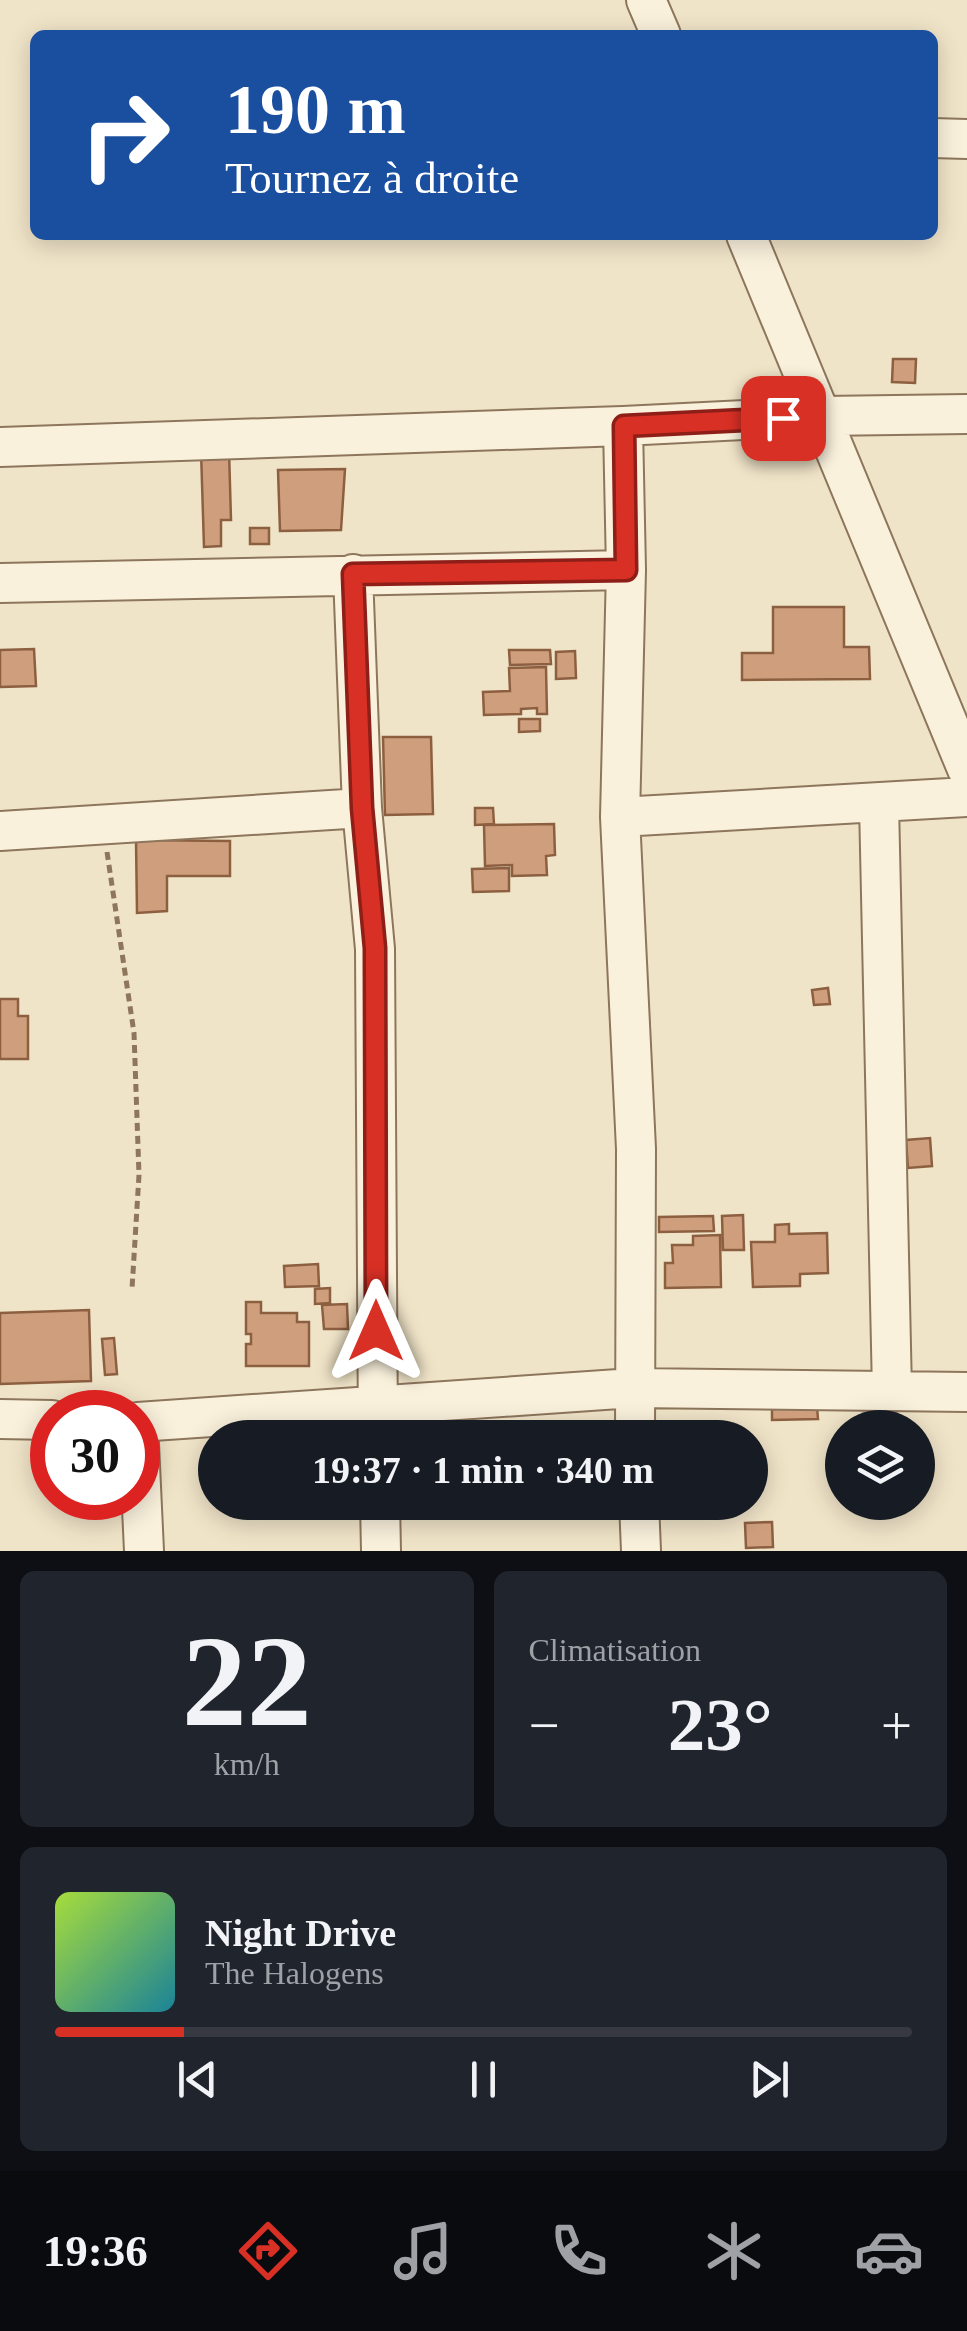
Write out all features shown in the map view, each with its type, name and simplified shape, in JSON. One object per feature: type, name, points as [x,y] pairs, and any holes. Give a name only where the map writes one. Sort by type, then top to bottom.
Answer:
[{"type":"street","points":[[646,0],[659,30]]},
{"type":"street","points":[[938,138],[967,138]]},
{"type":"street","points":[[748,240],[967,768]]},
{"type":"street","points":[[0,447],[967,414]]},
{"type":"street","points":[[624,426],[626,570],[620,817],[636,1149],[635,1420]]},
{"type":"street","points":[[0,582],[626,570]]},
{"type":"street","points":[[353,574],[362,808],[375,948],[377,1420]]},
{"type":"street","points":[[620,817],[967,797]]},
{"type":"street","points":[[880,804],[892,1391]]},
{"type":"street","points":[[0,831],[362,808]]},
{"type":"street","points":[[392,1420],[633,1388],[967,1392]]},
{"type":"street","points":[[0,1419],[30,1420]]},
{"type":"street","points":[[160,1422],[198,1422]]},
{"type":"street","points":[[143,1520],[144,1551]]},
{"type":"street","points":[[380,1520],[381,1551]]},
{"type":"street","points":[[639,1520],[641,1551]]},
{"type":"path","points":[[103,824],[134,1033],[139,1174],[132,1289]]},
{"type":"building","points":[[893,359],[916,359],[915,383],[892,382]]},
{"type":"building","points":[[229,450],[231,520],[221,520],[221,546],[204,547],[201,451]]},
{"type":"building","points":[[345,469],[341,530],[280,531],[278,470]]},
{"type":"building","points":[[250,528],[269,528],[269,544],[250,544]]},
{"type":"building","points":[[773,607],[844,607],[844,647],[869,647],[870,679],[742,680],[742,653],[773,653]]},
{"type":"building","points":[[34,649],[36,686],[0,687],[0,650]]},
{"type":"building","points":[[509,650],[550,650],[551,664],[510,665]]},
{"type":"building","points":[[575,651],[576,678],[556,679],[556,652]]},
{"type":"building","points":[[546,667],[547,714],[537,714],[537,708],[521,709],[521,714],[484,715],[483,692],[510,691],[509,668]]},
{"type":"building","points":[[519,719],[540,719],[540,731],[519,732]]},
{"type":"building","points":[[383,737],[431,737],[433,814],[385,815]]},
{"type":"building","points":[[475,808],[493,808],[494,824],[475,825]]},
{"type":"building","points":[[554,824],[555,855],[546,856],[547,875],[512,876],[512,865],[485,866],[484,825]]},
{"type":"building","points":[[136,840],[230,841],[230,876],[167,876],[167,911],[137,913]]},
{"type":"building","points":[[509,868],[509,891],[473,892],[472,869]]},
{"type":"building","points":[[828,988],[830,1004],[814,1005],[812,990]]},
{"type":"building","points":[[0,999],[18,999],[18,1016],[28,1016],[28,1059],[0,1059]]},
{"type":"building","points":[[930,1138],[932,1166],[908,1168],[906,1140]]},
{"type":"building","points":[[743,1215],[744,1250],[723,1250],[722,1216]]},
{"type":"building","points":[[713,1216],[714,1231],[659,1232],[659,1217]]},
{"type":"building","points":[[789,1224],[789,1234],[827,1233],[828,1273],[800,1274],[800,1286],[753,1287],[751,1242],[775,1242],[775,1225]]},
{"type":"building","points":[[720,1235],[721,1287],[665,1288],[665,1263],[673,1263],[672,1245],[693,1245],[693,1236]]},
{"type":"building","points":[[318,1264],[319,1286],[285,1287],[284,1266]]},
{"type":"building","points":[[330,1288],[330,1303],[315,1304],[315,1289]]},
{"type":"building","points":[[246,1302],[261,1302],[261,1313],[297,1313],[297,1322],[309,1322],[309,1366],[246,1366],[246,1344],[251,1344],[251,1334],[246,1334]]},
{"type":"building","points":[[347,1304],[348,1329],[324,1329],[322,1305]]},
{"type":"building","points":[[89,1310],[91,1381],[0,1384],[0,1313]]},
{"type":"building","points":[[114,1338],[117,1374],[105,1375],[102,1339]]},
{"type":"building","points":[[817,1407],[818,1419],[772,1420],[772,1409]]},
{"type":"building","points":[[772,1522],[773,1547],[746,1548],[745,1523]]},
{"type":"route","points":[[376,1331],[375,948],[362,808],[353,574],[626,570],[624,426],[783,418]]}]
